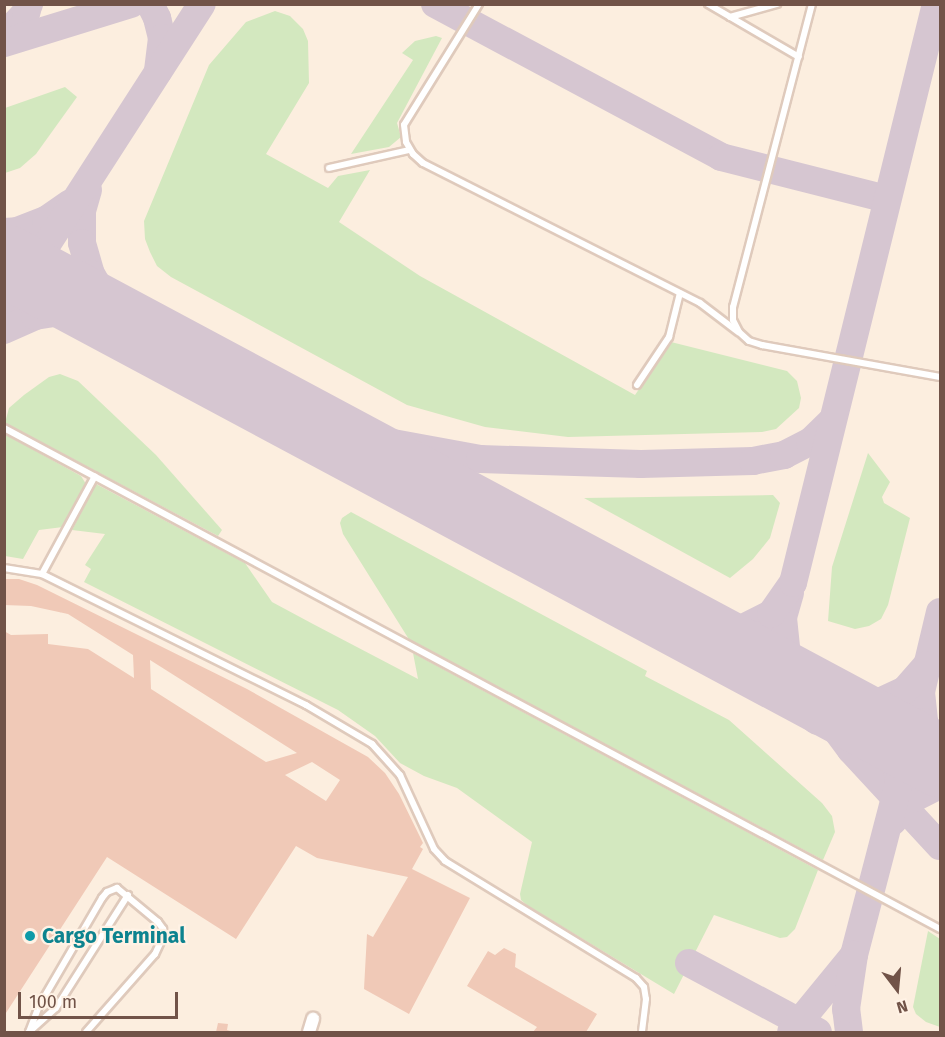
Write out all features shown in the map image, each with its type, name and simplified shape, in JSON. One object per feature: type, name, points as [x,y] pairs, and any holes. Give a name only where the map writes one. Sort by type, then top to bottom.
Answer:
[{"type":"street","points":[[309,1032],[313,1019]]},
{"type":"lane","points":[[479,4],[404,126],[409,150],[423,163],[700,303],[749,341],[940,376]]},
{"type":"lane","points":[[708,4],[799,57]]},
{"type":"lane","points":[[730,17],[777,4]]},
{"type":"lane","points":[[739,332],[733,320],[734,307],[812,4]]},
{"type":"lane","points":[[329,168],[409,150]]},
{"type":"lane","points":[[637,385],[669,337],[680,293]]},
{"type":"lane","points":[[4,428],[940,929]]},
{"type":"lane","points":[[42,574],[95,477]]},
{"type":"lane","points":[[4,568],[42,574],[306,705],[372,744],[400,775],[434,849],[445,861],[636,978],[644,987],[646,999],[642,1032]]},
{"type":"lane","points":[[29,1032],[39,1006],[107,891],[117,888],[163,929],[161,945],[86,1032]]},
{"type":"lane","points":[[29,1032],[56,1008],[128,896]]},
{"type":"green space","points":[[275,11],[290,16],[303,29],[308,41],[309,83],[266,154],[328,188],[338,176],[370,170],[339,222],[420,276],[635,395],[671,342],[787,371],[797,381],[801,398],[799,408],[776,429],[762,432],[568,437],[485,427],[407,405],[171,277],[157,266],[150,252],[145,239],[144,221],[209,65],[246,22]]},
{"type":"green space","points":[[436,36],[442,38],[397,123],[401,137],[389,147],[351,154],[413,60],[402,53],[415,41]]},
{"type":"green space","points":[[65,87],[77,97],[36,154],[20,168],[5,173],[5,108]]},
{"type":"green space","points":[[60,374],[78,381],[156,455],[222,530],[218,536],[5,423],[9,408],[49,377]]},
{"type":"green space","points":[[5,434],[81,476],[86,484],[63,527],[39,530],[23,559],[5,556]]},
{"type":"green space","points":[[868,453],[890,482],[882,497],[884,503],[910,518],[888,605],[881,619],[869,626],[855,629],[828,621],[832,567]]},
{"type":"green space","points":[[96,484],[245,563],[272,602],[313,624],[418,679],[413,653],[818,870],[795,929],[787,937],[780,938],[714,915],[674,994],[528,906],[521,900],[520,894],[532,842],[457,788],[424,776],[400,763],[375,736],[338,710],[84,582],[91,569],[85,565],[105,534],[72,530]]},
{"type":"green space","points":[[773,495],[780,503],[770,538],[753,559],[730,578],[584,498]]},
{"type":"green space","points":[[351,512],[647,671],[645,676],[729,720],[822,803],[832,816],[835,832],[823,860],[410,641],[343,534],[340,523],[342,518]]},
{"type":"green space","points":[[928,931],[940,939],[940,1027],[926,1022],[916,1014],[913,1007]]},
{"type":"building","points":[[4,579],[19,579],[37,585],[247,689],[368,757],[385,773],[399,794],[423,843],[420,847],[423,849],[412,869],[470,898],[409,1014],[364,989],[367,934],[373,937],[408,877],[317,858],[296,846],[236,939],[107,857],[4,1016],[4,631],[11,635],[48,634],[48,644],[88,649],[134,678],[133,655],[68,614],[31,606],[4,605]],"holes":[[[150,660],[297,753],[266,762],[151,689]],[[312,762],[340,780],[326,801],[285,775]]]},
{"type":"building","points":[[504,948],[516,954],[515,967],[597,1014],[586,1032],[533,1032],[537,1027],[467,986],[488,951],[495,955]]},
{"type":"building","points":[[218,1023],[228,1024],[227,1030],[234,1032],[216,1032]]},
{"type":"taxiway","points":[[4,36],[26,12],[29,4]]},
{"type":"taxiway","points":[[4,43],[131,4]]},
{"type":"taxiway","points":[[150,4],[157,18],[162,38],[158,72]]},
{"type":"taxiway","points":[[4,311],[202,4]]},
{"type":"taxiway","points":[[435,4],[721,157],[887,199]]},
{"type":"taxiway","points":[[697,630],[735,632],[771,614],[793,583],[936,4]]},
{"type":"taxiway","points":[[88,190],[82,211],[82,243],[91,274],[107,302],[128,326]]},
{"type":"taxiway","points":[[4,232],[17,231],[46,220],[70,203]]},
{"type":"taxiway","points":[[4,330],[35,316],[67,311],[99,314],[127,325]]},
{"type":"taxiway","points":[[322,430],[480,459],[641,464],[753,461],[784,455],[810,442],[832,421]]},
{"type":"taxiway","points":[[790,593],[783,618],[787,655],[805,688],[851,750],[940,846]]},
{"type":"taxiway","points":[[940,612],[921,692],[924,722],[940,753]]},
{"type":"taxiway","points":[[697,630],[754,670],[817,721]]},
{"type":"taxiway","points":[[838,706],[873,705],[905,690],[927,665]]},
{"type":"taxiway","points":[[875,725],[893,751],[899,780]]},
{"type":"taxiway","points":[[791,1032],[854,955],[909,744]]},
{"type":"taxiway","points":[[893,821],[912,799],[940,785]]},
{"type":"taxiway","points":[[849,1032],[846,1009],[854,955]]},
{"type":"taxiway","points":[[689,963],[818,1032]]},
{"type":"runway","points":[[4,260],[940,761]]},
{"type":"place","name":"Cargo Terminal","points":[[30,936]]}]
